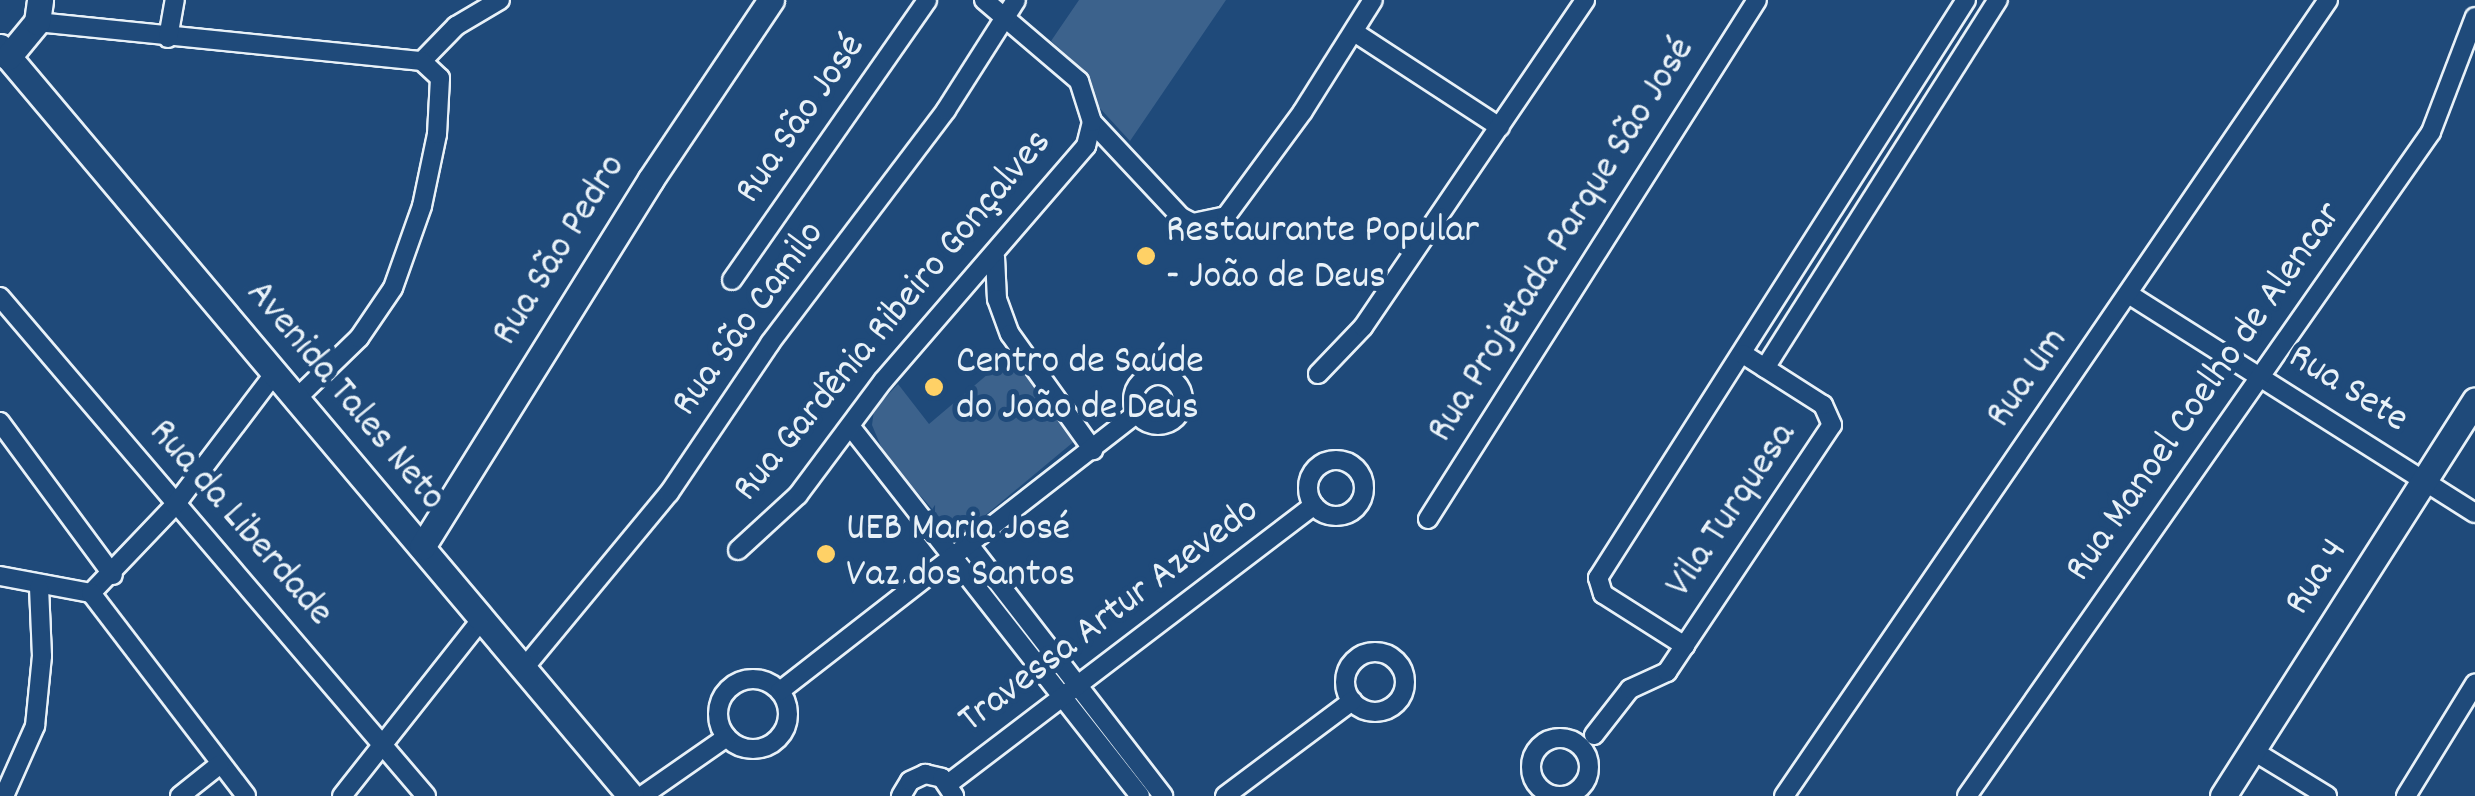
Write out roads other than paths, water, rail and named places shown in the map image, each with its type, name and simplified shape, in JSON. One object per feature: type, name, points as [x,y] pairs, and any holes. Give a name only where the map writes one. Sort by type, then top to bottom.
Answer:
[{"type":"street","points":[[168,38],[175,0]]},
{"type":"street","points":[[422,60],[456,26],[500,0]]},
{"type":"street","name":"Rua São Pedro","points":[[422,547],[640,195],[771,0]]},
{"type":"street","name":"Rua São José","points":[[732,280],[927,0]]},
{"type":"street","points":[[984,0],[1079,81],[1092,122],[1167,206],[1193,223],[1226,216],[1373,0]]},
{"type":"street","name":"Rua São Camilo","points":[[524,668],[670,494],[770,343],[946,110],[1016,0]]},
{"type":"street","points":[[1318,374],[1363,327],[1585,0]]},
{"type":"street","name":"Rua Projetada Parque São José","points":[[1428,519],[1757,0]]},
{"type":"street","name":"Vila Turquesa","points":[[1743,354],[1822,404],[1833,421],[1684,646],[1603,594],[1598,578],[1966,0]]},
{"type":"street","name":"Vila Turquesa","points":[[1764,368],[1998,0]]},
{"type":"street","name":"Rua Um","points":[[1784,796],[2328,0]]},
{"type":"street","points":[[4,52],[38,11],[168,38],[422,60],[440,78],[437,134],[422,206],[393,288],[360,338],[296,399]]},
{"type":"street","name":"Rua Manoel Coelho de Alencar","points":[[1967,796],[2431,132],[2475,17]]},
{"type":"street","points":[[1354,32],[1500,127]]},
{"type":"street","name":"Avenida Tales Neto","points":[[4,52],[631,796]]},
{"type":"street","name":"Rua Gardênia Ribeiro Gonçalves","points":[[738,550],[798,495],[850,426],[995,257],[1086,146],[1092,122]]},
{"type":"street","points":[[1868,155],[1891,168]]},
{"type":"street","points":[[995,257],[1001,314]]},
{"type":"street","points":[[967,288],[1001,314],[1092,450]]},
{"type":"street","name":"Rua Sete","points":[[2130,294],[2475,514]]},
{"type":"street","name":"Rua da Liberdade","points":[[0,298],[426,796]]},
{"type":"street","points":[[0,576],[38,588],[91,592],[112,575],[175,505],[274,373]]},
{"type":"street","name":"Rua 4","points":[[2224,796],[2475,400]]},
{"type":"street","points":[[780,692],[1136,414]]},
{"type":"street","points":[[0,422],[112,575]]},
{"type":"street","points":[[850,426],[962,551],[1072,692],[1164,796]]},
{"type":"street","name":"Travessa Artur Azevedo","points":[[901,796],[916,776],[934,775],[951,790],[1314,505]]},
{"type":"street","points":[[4,796],[34,726],[42,656],[38,588]]},
{"type":"street","points":[[91,592],[246,796]]},
{"type":"street","points":[[342,796],[482,619]]},
{"type":"street","points":[[1594,735],[1627,692],[1661,677],[1684,646]]},
{"type":"street","points":[[750,679],[780,692],[788,714],[780,736],[760,748],[727,737],[719,706],[731,687],[750,679]]},
{"type":"street","points":[[2406,796],[2475,684]]},
{"type":"street","points":[[1072,692],[1140,796]]},
{"type":"street","points":[[1225,796],[1352,701]]},
{"type":"street","points":[[642,796],[727,737]]},
{"type":"street","points":[[2252,750],[2326,796]]},
{"type":"street","points":[[180,796],[219,765]]},
{"type":"place","name":"Restaurante Popular - João de Deus","points":[[1146,256]]},
{"type":"place","name":"Centro de Saúde do João de Deus","points":[[934,387]]},
{"type":"place","name":"UEB Maria José Vaz dos Santos","points":[[826,554]]}]
